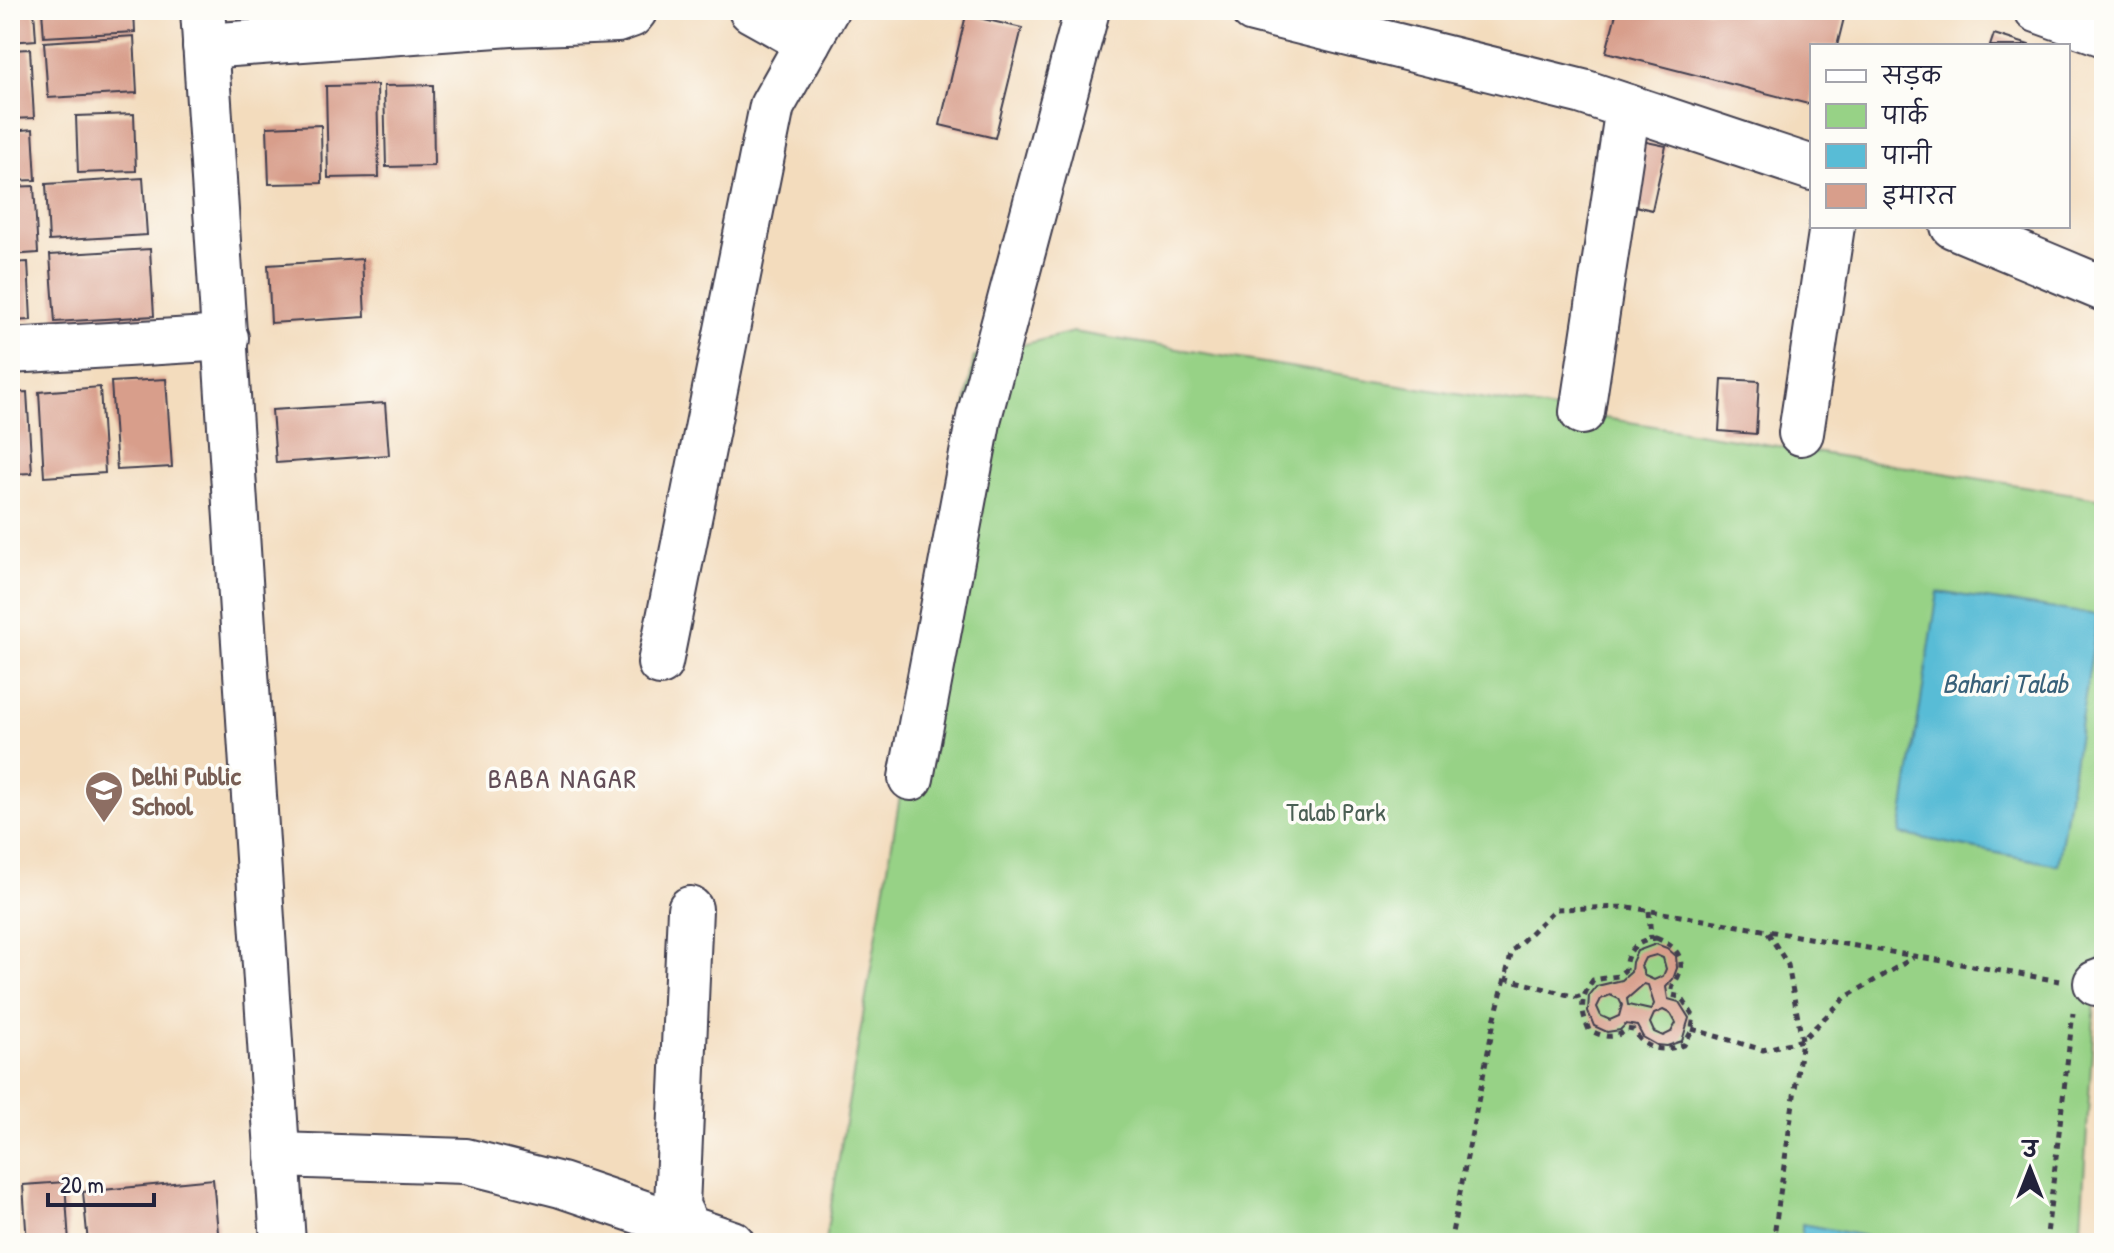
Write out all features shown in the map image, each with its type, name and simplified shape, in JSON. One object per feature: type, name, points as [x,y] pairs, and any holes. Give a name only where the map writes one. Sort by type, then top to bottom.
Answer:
[{"type":"street","points":[[283,1243],[204,28],[511,17],[617,20],[631,15],[635,10]]},
{"type":"street","points":[[660,663],[772,106],[817,26],[751,10]]},
{"type":"street","points":[[911,778],[979,417],[1087,10]]},
{"type":"street","points":[[1253,10],[1583,92],[1810,167]]},
{"type":"street","points":[[2037,10],[2104,34]]},
{"type":"street","points":[[1582,412],[1628,107]]},
{"type":"street","points":[[1801,433],[1832,228]]},
{"type":"street","points":[[1958,228],[2104,289]]},
{"type":"street","points":[[10,351],[226,338]]},
{"type":"street","points":[[688,1228],[677,1206],[690,909]]},
{"type":"street","points":[[277,1155],[466,1161],[561,1185],[732,1243]]},
{"type":"path","points":[[1450,1243],[1494,1021],[1512,951],[1555,909],[1628,907],[2084,986],[2046,1243]]},
{"type":"path","points":[[1649,911],[1651,939]]},
{"type":"path","points":[[1768,933],[1788,965],[1802,1040],[1773,1243]]},
{"type":"path","points":[[1651,939],[1669,943],[1680,954],[1681,969],[1671,988],[1672,995],[1681,997],[1694,1017],[1684,1045],[1667,1051],[1654,1049],[1639,1040],[1633,1030],[1627,1029],[1621,1034],[1605,1037],[1589,1030],[1581,1012],[1582,995],[1593,980],[1618,976],[1625,970],[1625,960],[1632,947],[1651,939]]},
{"type":"path","points":[[1692,1029],[1763,1050],[1802,1040],[1846,997],[1913,957]]},
{"type":"path","points":[[1505,978],[1576,997],[1582,995]]},
{"type":"green space","name":"Talab Park","points":[[1073,332],[2104,499],[2104,935],[2096,983],[2080,1243],[825,1241],[974,357]]},
{"type":"water","name":"Bahari Talab","points":[[1938,592],[2098,615],[2058,865],[1900,834]]},
{"type":"water","points":[[1802,1224],[1886,1240],[1886,1243],[1802,1243]]},
{"type":"building","points":[[10,10],[34,10],[36,40],[10,42]]},
{"type":"building","points":[[42,10],[134,10],[135,32],[44,37]]},
{"type":"building","points":[[285,10],[365,10],[366,25],[286,29]]},
{"type":"building","points":[[1617,10],[1846,10],[1838,44],[1810,44],[1810,104],[1606,52]]},
{"type":"building","points":[[966,15],[1022,28],[995,138],[940,125]]},
{"type":"building","points":[[1994,34],[2026,44],[1991,44]]},
{"type":"building","points":[[134,36],[137,93],[48,98],[44,42]]},
{"type":"building","points":[[30,49],[34,118],[10,119],[10,50]]},
{"type":"building","points":[[377,85],[379,177],[328,178],[326,86]]},
{"type":"building","points":[[433,85],[434,166],[386,167],[384,86]]},
{"type":"building","points":[[134,114],[136,171],[78,173],[76,116]]},
{"type":"building","points":[[321,125],[322,183],[269,184],[267,127]]},
{"type":"building","points":[[33,129],[36,180],[10,181],[10,131]]},
{"type":"building","points":[[1637,140],[1666,146],[1652,210],[1623,203]]},
{"type":"building","points":[[143,178],[147,235],[49,241],[46,184]]},
{"type":"building","points":[[34,186],[38,253],[10,255],[10,187]]},
{"type":"building","points":[[150,249],[154,316],[55,322],[50,255]]},
{"type":"building","points":[[362,259],[365,317],[271,323],[268,265]]},
{"type":"building","points":[[28,262],[31,320],[10,321],[10,263]]},
{"type":"building","points":[[166,379],[172,467],[117,470],[111,382]]},
{"type":"building","points":[[1722,379],[1759,381],[1756,434],[1719,431]]},
{"type":"building","points":[[100,387],[105,473],[44,477],[39,392]]},
{"type":"building","points":[[27,392],[32,473],[10,474],[10,393]]},
{"type":"building","points":[[385,403],[389,455],[276,463],[272,410]]},
{"type":"building","points":[[1656,944],[1676,956],[1677,968],[1666,987],[1668,999],[1679,1002],[1689,1018],[1682,1041],[1667,1046],[1657,1045],[1643,1037],[1637,1026],[1626,1024],[1620,1030],[1607,1032],[1594,1026],[1588,1011],[1589,996],[1597,986],[1622,980],[1631,972],[1637,951]],"holes":[[[1656,955],[1663,958],[1666,969],[1663,976],[1654,980],[1645,976],[1641,966],[1645,958]],[[1644,984],[1648,985],[1654,1004],[1651,1010],[1628,1005],[1627,999]],[[1610,995],[1619,999],[1622,1005],[1619,1016],[1610,1020],[1601,1016],[1597,1007],[1601,999]],[[1663,1010],[1671,1014],[1676,1023],[1671,1032],[1663,1036],[1654,1032],[1650,1023],[1654,1014]]]},
{"type":"building","points":[[213,1179],[219,1243],[88,1243],[83,1192]]},
{"type":"building","points":[[65,1182],[69,1243],[27,1243],[23,1185]]},
{"type":"place","name":"Delhi Public School","points":[[104,824]]},
{"type":"district","name":"BABA NAGAR","points":[[563,778]]}]
